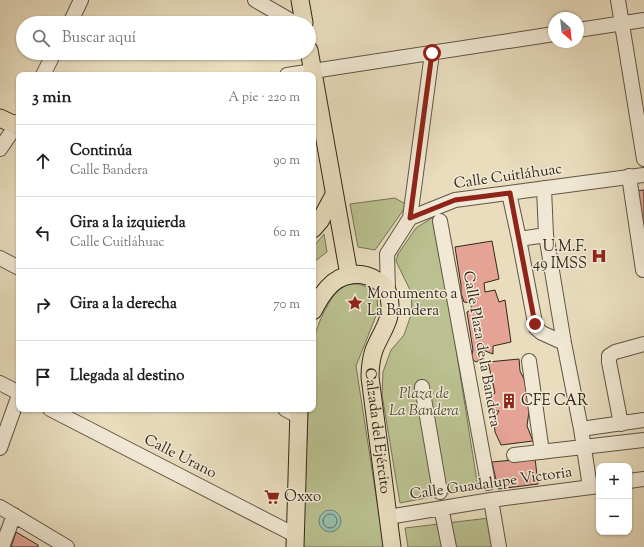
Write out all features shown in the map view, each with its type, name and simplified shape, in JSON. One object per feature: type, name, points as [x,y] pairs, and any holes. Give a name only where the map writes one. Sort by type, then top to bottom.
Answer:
[{"type":"main road","points":[[300,0],[303,16]]},
{"type":"main road","points":[[311,60],[313,71]]},
{"type":"main road","points":[[316,110],[319,142],[334,195],[349,275]]},
{"type":"main road","points":[[0,118],[16,124]]},
{"type":"main road","points":[[316,226],[334,195]]},
{"type":"main road","points":[[316,300],[319,289],[349,275],[356,274],[372,277],[384,285],[388,291]]},
{"type":"main road","name":"Calzada del Ejército","points":[[388,291],[390,303],[388,323],[374,349],[370,364],[370,377],[392,547]]},
{"type":"main road","points":[[294,412],[295,541]]},
{"type":"street","points":[[73,16],[81,0]]},
{"type":"street","points":[[255,0],[283,16]]},
{"type":"street","points":[[618,0],[644,159]]},
{"type":"street","points":[[584,29],[644,20]]},
{"type":"street","points":[[307,72],[548,35]]},
{"type":"street","points":[[388,291],[387,254],[410,218],[432,53]]},
{"type":"street","points":[[44,72],[50,60]]},
{"type":"street","points":[[0,149],[16,128]]},
{"type":"street","name":"Calle Cuitláhuac","points":[[410,218],[455,200],[644,175]]},
{"type":"street","points":[[629,176],[642,270]]},
{"type":"street","points":[[544,188],[546,235],[564,343],[584,447],[595,486]]},
{"type":"street","points":[[510,193],[536,328],[542,333],[564,343]]},
{"type":"street","name":"Calle Plaza de la Bandera","points":[[440,221],[488,484]]},
{"type":"street","points":[[519,239],[546,235]]},
{"type":"street","points":[[0,258],[16,266]]},
{"type":"street","points":[[620,424],[609,356],[615,352],[644,344]]},
{"type":"street","points":[[529,361],[542,452]]},
{"type":"street","points":[[0,383],[16,392]]},
{"type":"street","points":[[422,387],[440,492]]},
{"type":"street","points":[[0,448],[16,403]]},
{"type":"street","name":"Calle Urano","points":[[56,412],[295,541]]},
{"type":"street","points":[[581,429],[644,420]]},
{"type":"street","points":[[514,455],[644,440]]},
{"type":"street","points":[[632,481],[644,479]]},
{"type":"street","name":"Calle Guadalupe Victoria","points":[[388,517],[491,500],[595,486]]},
{"type":"street","points":[[491,500],[499,547]]},
{"type":"street","points":[[0,507],[54,543],[67,547]]},
{"type":"street","points":[[2,547],[14,515]]},
{"type":"street","points":[[443,517],[449,547]]},
{"type":"green space","points":[[395,198],[407,205],[375,250],[358,247],[350,204]]},
{"type":"green space","name":"Plaza de La Bandera","points":[[435,216],[478,488],[400,503],[382,395],[383,372],[391,350],[404,335],[412,312],[411,292],[396,261],[398,254],[416,228]]},
{"type":"green space","points":[[324,234],[327,252],[316,260],[316,243]]},
{"type":"green space","name":"Plaza de La Bandera","points":[[349,284],[359,284],[371,289],[377,299],[378,311],[356,366],[384,547],[303,547],[308,412],[316,412],[316,332],[321,317],[331,300],[342,287]]},
{"type":"green space","points":[[489,518],[493,547],[408,547],[405,528]]},
{"type":"water","points":[[330,510],[338,513],[341,521],[338,529],[330,532],[322,529],[319,521],[322,513]]},
{"type":"building","points":[[644,190],[644,250],[635,191]]},
{"type":"building","points":[[492,241],[499,279],[484,283],[485,292],[495,290],[499,302],[505,300],[511,342],[493,346],[493,354],[480,349],[484,358],[476,362],[471,358],[473,350],[467,312],[472,309],[470,303],[464,302],[461,293],[455,247]]},
{"type":"building","name":"CFE CAR","points":[[519,359],[520,371],[525,381],[529,411],[527,426],[533,441],[501,445],[495,432],[494,419],[499,411],[489,410],[486,405],[489,397],[495,393],[488,362]]},
{"type":"building","points":[[535,458],[538,484],[498,489],[492,462]]},
{"type":"building","points":[[16,532],[38,545],[38,547],[11,547]]},
{"type":"place","name":"U.M.F. 49 IMSS","points":[[599,256]]},
{"type":"place","name":"Monumento a La Bandera","points":[[355,303]]},
{"type":"place","name":"CFE CAR","points":[[509,401]]},
{"type":"place","name":"Oxxo","points":[[272,497]]},
{"type":"route","points":[[432,53],[410,218],[455,200],[510,193],[535,324]]}]
